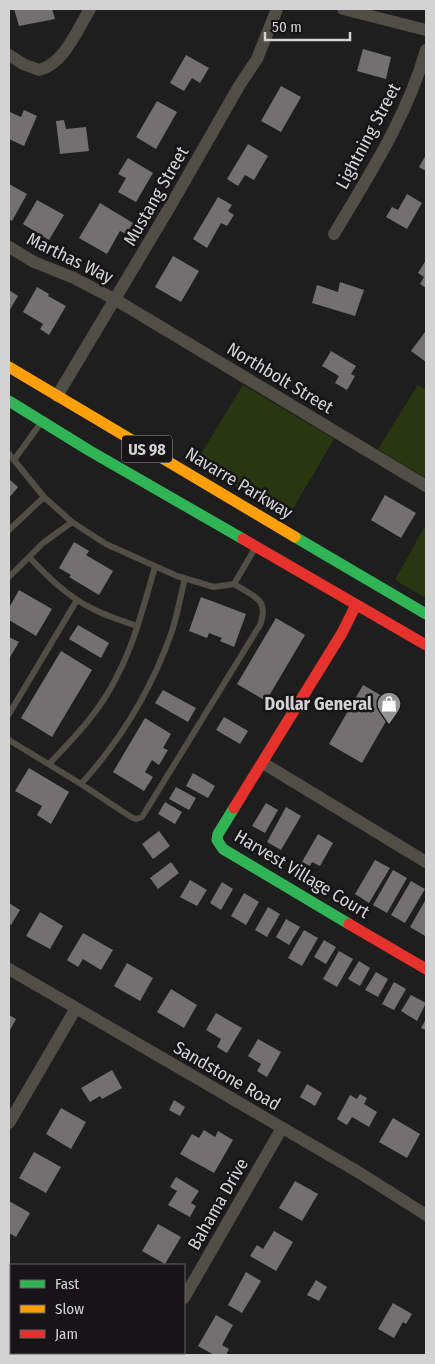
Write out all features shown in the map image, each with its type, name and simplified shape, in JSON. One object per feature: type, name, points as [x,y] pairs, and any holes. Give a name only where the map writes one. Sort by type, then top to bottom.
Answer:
[{"type":"main road","name":"Navarre Parkway","points":[[9,367],[426,614]]},
{"type":"main road","name":"US 98","points":[[9,401],[426,646]]},
{"type":"main road","points":[[210,520],[246,526],[258,523],[263,518]]},
{"type":"main road","points":[[256,546],[276,543],[312,546]]},
{"type":"main road","name":"Harvest Village Court","points":[[356,605],[342,633],[218,834],[217,840],[222,849],[426,969]]},
{"type":"street","points":[[9,55],[23,64],[39,70],[53,65],[65,50],[90,9]]},
{"type":"street","name":"Mustang Street","points":[[57,396],[116,300],[239,86],[257,59],[277,9]]},
{"type":"street","points":[[343,9],[426,30]]},
{"type":"street","name":"Lightning Street","points":[[334,234],[392,134],[409,100],[426,50]]},
{"type":"street","name":"Marthas Way","points":[[9,247],[34,262],[74,278],[116,300]]},
{"type":"street","name":"Northbolt Street","points":[[116,300],[426,486]]},
{"type":"street","points":[[263,763],[426,862]]},
{"type":"street","name":"Sandstone Road","points":[[9,969],[360,1173],[426,1215]]},
{"type":"street","points":[[9,1123],[76,1008]]},
{"type":"street","name":"Bahama Drive","points":[[185,1296],[282,1128]]},
{"type":"lane","points":[[9,740],[131,817],[136,819],[142,817],[260,625],[264,614],[264,607],[260,601],[234,584],[214,587],[184,579],[106,544],[72,522],[44,497],[11,457],[42,422]]},
{"type":"lane","points":[[9,530],[44,497]]},
{"type":"lane","points":[[9,577],[43,543],[72,522]]},
{"type":"lane","points":[[234,584],[256,546]]},
{"type":"lane","points":[[28,557],[53,581],[77,600],[92,609],[137,626]]},
{"type":"lane","points":[[49,764],[87,724],[117,678],[132,644],[155,567]]},
{"type":"lane","points":[[81,784],[98,765],[130,722],[151,682],[171,633],[184,579]]},
{"type":"lane","points":[[9,714],[77,600]]},
{"type":"green space","points":[[243,385],[334,439],[288,517],[196,462]]},
{"type":"green space","points":[[418,385],[426,390],[426,478],[378,449]]},
{"type":"green space","points":[[426,524],[426,598],[395,580]]},
{"type":"building","points":[[14,9],[52,9],[55,19],[19,26]]},
{"type":"building","points":[[363,49],[391,57],[386,79],[357,71]]},
{"type":"building","points":[[186,55],[209,68],[200,83],[192,78],[184,91],[170,83]]},
{"type":"building","points":[[281,86],[301,97],[281,132],[261,121]]},
{"type":"building","points":[[157,101],[177,112],[156,149],[136,137]]},
{"type":"building","points":[[24,110],[37,116],[24,146],[9,139],[10,112],[21,117]]},
{"type":"building","points":[[64,120],[66,129],[86,127],[89,151],[60,154],[56,121]]},
{"type":"building","points":[[248,144],[268,156],[254,180],[245,175],[238,186],[227,179]]},
{"type":"building","points":[[426,155],[426,171],[419,167]]},
{"type":"building","points":[[128,158],[153,173],[136,202],[118,192],[126,178],[118,174]]},
{"type":"building","points":[[9,184],[27,194],[12,221],[9,219]]},
{"type":"building","points":[[407,194],[422,203],[407,229],[386,217],[392,207],[398,210]]},
{"type":"building","points":[[218,197],[232,205],[228,211],[234,215],[227,226],[221,223],[207,248],[193,239]]},
{"type":"building","points":[[37,200],[64,215],[49,240],[23,224]]},
{"type":"building","points":[[100,203],[133,223],[126,234],[120,231],[107,254],[79,238]]},
{"type":"building","points":[[173,256],[199,271],[181,302],[155,287]]},
{"type":"building","points":[[426,260],[426,288],[420,284],[424,277],[418,273]]},
{"type":"building","points":[[340,282],[364,290],[355,316],[312,303],[317,285],[338,292]]},
{"type":"building","points":[[37,287],[66,306],[49,335],[40,329],[43,324],[23,312]]},
{"type":"building","points":[[9,290],[18,296],[9,311]]},
{"type":"building","points":[[425,332],[426,334],[426,362],[411,351]]},
{"type":"building","points":[[331,351],[356,366],[351,374],[355,376],[347,390],[335,383],[339,376],[322,366]]},
{"type":"building","points":[[9,479],[18,487],[9,498]]},
{"type":"building","points":[[385,495],[416,513],[401,538],[371,520]]},
{"type":"building","points":[[74,542],[89,551],[86,555],[113,571],[99,595],[69,577],[71,575],[59,568]]},
{"type":"building","points":[[19,590],[52,609],[36,636],[9,620],[9,608]]},
{"type":"building","points":[[201,597],[246,614],[234,647],[220,641],[222,638],[209,633],[207,638],[189,631]]},
{"type":"building","points":[[276,618],[305,635],[266,701],[237,684]]},
{"type":"building","points":[[78,625],[109,643],[101,658],[69,639]]},
{"type":"building","points":[[9,637],[19,642],[9,659]]},
{"type":"building","points":[[61,651],[92,670],[52,737],[21,718]]},
{"type":"building","points":[[363,685],[396,704],[362,763],[329,744]]},
{"type":"building","points":[[163,690],[196,708],[188,722],[155,703]]},
{"type":"building","points":[[224,717],[248,731],[240,744],[216,730]]},
{"type":"building","points":[[145,718],[171,734],[163,748],[168,750],[159,765],[152,760],[145,772],[153,777],[144,791],[113,772]]},
{"type":"building","points":[[29,768],[69,792],[51,824],[37,815],[42,806],[15,791]]},
{"type":"building","points":[[193,773],[215,786],[208,798],[186,786]]},
{"type":"building","points":[[176,787],[196,798],[189,810],[169,799]]},
{"type":"building","points":[[165,802],[182,812],[175,824],[158,814]]},
{"type":"building","points":[[266,803],[278,810],[265,833],[252,826]]},
{"type":"building","points":[[286,807],[301,816],[281,850],[267,842]]},
{"type":"building","points":[[159,831],[170,846],[153,859],[142,844]]},
{"type":"building","points":[[318,834],[333,843],[320,866],[312,862],[310,866],[302,862]]},
{"type":"building","points":[[375,860],[390,868],[369,903],[355,894]]},
{"type":"building","points":[[171,862],[179,873],[158,889],[150,878]]},
{"type":"building","points":[[393,870],[407,878],[387,913],[373,905]]},
{"type":"building","points":[[190,880],[207,890],[197,906],[180,897]]},
{"type":"building","points":[[411,881],[425,889],[405,923],[391,915]]},
{"type":"building","points":[[222,882],[233,889],[221,910],[210,903]]},
{"type":"building","points":[[244,893],[259,902],[246,925],[231,916]]},
{"type":"building","points":[[426,899],[426,933],[425,936],[410,927]]},
{"type":"building","points":[[9,903],[20,910],[11,925],[9,924]]},
{"type":"building","points":[[268,907],[280,914],[267,937],[255,930]]},
{"type":"building","points":[[40,912],[63,926],[50,949],[26,936]]},
{"type":"building","points":[[286,919],[300,927],[289,945],[276,937]]},
{"type":"building","points":[[304,930],[318,938],[302,966],[288,958]]},
{"type":"building","points":[[83,933],[113,950],[101,970],[83,959],[78,967],[67,960]]},
{"type":"building","points":[[324,940],[336,947],[326,964],[314,957]]},
{"type":"building","points":[[339,951],[353,959],[337,987],[323,979]]},
{"type":"building","points":[[359,961],[370,968],[360,986],[348,979]]},
{"type":"building","points":[[127,963],[153,978],[140,1001],[114,986]]},
{"type":"building","points":[[376,972],[388,979],[378,997],[365,990]]},
{"type":"building","points":[[394,982],[406,989],[394,1010],[382,1004]]},
{"type":"building","points":[[171,989],[197,1005],[184,1028],[157,1012]]},
{"type":"building","points":[[411,995],[426,1003],[417,1021],[401,1011]]},
{"type":"building","points":[[216,1013],[242,1028],[227,1053],[217,1047],[221,1039],[206,1030]]},
{"type":"building","points":[[9,1015],[16,1019],[9,1032]]},
{"type":"building","points":[[426,1019],[426,1030],[421,1028]]},
{"type":"building","points":[[258,1039],[281,1052],[267,1077],[257,1071],[261,1064],[248,1056]]},
{"type":"building","points":[[112,1070],[122,1088],[102,1099],[100,1096],[90,1102],[81,1088]]},
{"type":"building","points":[[307,1084],[322,1093],[315,1106],[300,1097]]},
{"type":"building","points":[[360,1094],[367,1098],[364,1104],[377,1112],[369,1127],[352,1117],[347,1125],[337,1119],[350,1095],[357,1099]]},
{"type":"building","points":[[174,1100],[185,1107],[180,1116],[169,1110]]},
{"type":"building","points":[[61,1108],[86,1122],[71,1149],[46,1134]]},
{"type":"building","points":[[393,1118],[420,1134],[407,1158],[379,1142]]},
{"type":"building","points":[[204,1130],[215,1137],[218,1131],[233,1140],[214,1173],[180,1154],[192,1134],[199,1138]]},
{"type":"building","points":[[34,1152],[61,1167],[46,1193],[19,1178]]},
{"type":"building","points":[[176,1177],[199,1191],[191,1203],[196,1206],[190,1217],[168,1205],[177,1191],[170,1187]]},
{"type":"building","points":[[295,1181],[318,1194],[302,1221],[279,1208]]},
{"type":"building","points":[[9,1201],[30,1213],[16,1237],[9,1233]]},
{"type":"building","points":[[158,1224],[181,1237],[165,1264],[142,1251]]},
{"type":"building","points":[[274,1231],[293,1242],[276,1271],[250,1256],[257,1245],[263,1249]]},
{"type":"building","points":[[246,1272],[261,1281],[242,1313],[228,1305]]},
{"type":"building","points":[[316,1280],[327,1287],[319,1301],[307,1295]]},
{"type":"building","points":[[393,1303],[412,1314],[406,1324],[403,1322],[394,1338],[378,1329]]},
{"type":"building","points":[[216,1315],[233,1325],[222,1345],[229,1349],[226,1355],[214,1355],[198,1346]]},
{"type":"traffic: fast","points":[[9,401],[90,451],[243,539]]},
{"type":"traffic: fast","points":[[295,537],[426,614]]},
{"type":"traffic: fast","points":[[234,808],[218,834],[217,840],[223,849],[349,924]]},
{"type":"traffic: slow","points":[[9,367],[295,537]]},
{"type":"traffic: jam","points":[[243,539],[426,645]]},
{"type":"traffic: jam","points":[[234,808],[342,633],[356,605]]},
{"type":"traffic: jam","points":[[349,924],[426,969]]},
{"type":"place","name":"Dollar General","points":[[389,725]]}]
